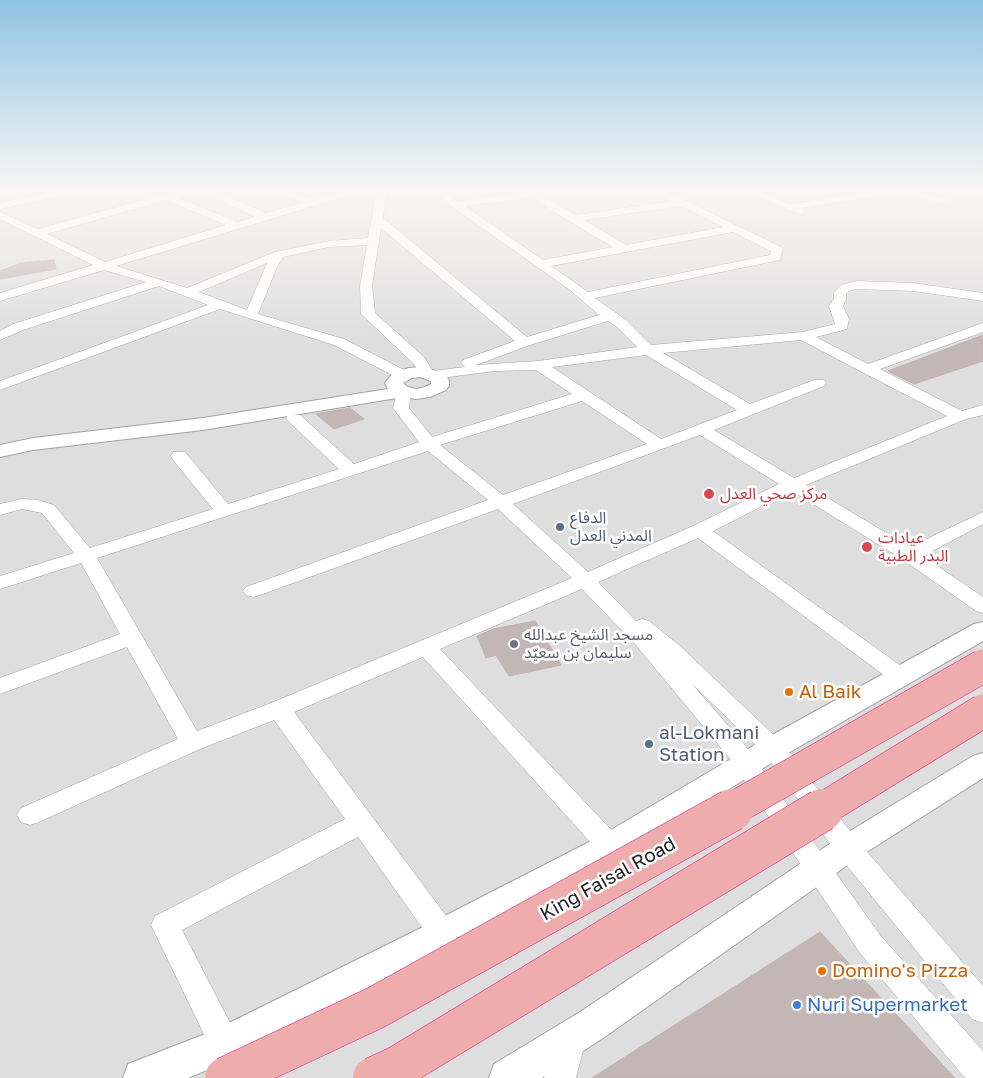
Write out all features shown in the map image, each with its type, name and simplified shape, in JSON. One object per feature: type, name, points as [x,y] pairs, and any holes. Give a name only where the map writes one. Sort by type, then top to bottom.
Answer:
[{"type":"highway","name":"King Faisal Road","points":[[225,1061],[375,1008],[779,784],[982,634]]},
{"type":"highway","points":[[374,1078],[400,1066],[720,874],[983,711]]},
{"type":"street","points":[[52,239],[104,266],[159,282],[250,316],[339,342],[400,383],[424,394],[433,378],[525,342],[609,316]]},
{"type":"street","points":[[0,297],[192,239]]},
{"type":"street","points":[[400,239],[525,342]]},
{"type":"street","points":[[505,239],[621,323],[648,350],[747,409]]},
{"type":"street","points":[[609,239],[623,248]]},
{"type":"street","points":[[540,264],[671,239]]},
{"type":"street","points":[[586,296],[776,257],[777,249],[757,239]]},
{"type":"street","points":[[186,292],[279,254],[329,244],[372,241],[366,286],[368,314],[420,360],[433,378]]},
{"type":"street","points":[[250,316],[270,267],[279,254]]},
{"type":"street","points":[[0,336],[18,327],[159,282]]},
{"type":"street","points":[[433,378],[648,350],[804,336],[842,326],[842,319],[836,306],[840,299],[840,293],[845,288],[857,285],[913,286],[983,297]]},
{"type":"street","points":[[0,386],[222,304]]},
{"type":"street","points":[[867,369],[983,327]]},
{"type":"street","points":[[804,336],[960,416]]},
{"type":"street","points":[[538,365],[660,445]]},
{"type":"street","points":[[0,439],[192,414],[400,383]]},
{"type":"street","points":[[400,383],[401,408],[428,443],[501,502],[584,580],[642,639],[747,766],[870,944],[983,1075]]},
{"type":"street","points":[[0,450],[33,444],[203,424],[400,383]]},
{"type":"street","points":[[252,591],[660,445],[747,409],[819,383]]},
{"type":"street","points":[[0,583],[223,510],[422,448],[428,443],[584,395]]},
{"type":"street","points":[[30,815],[192,743],[279,709],[700,530],[791,485],[960,416],[983,410]]},
{"type":"street","points":[[294,418],[350,470]]},
{"type":"street","points":[[142,1078],[225,1061],[443,934],[610,846],[747,766],[773,748],[900,676],[982,634],[908,555],[701,429]]},
{"type":"street","points":[[179,456],[223,510]]},
{"type":"street","points":[[0,510],[22,504],[38,505],[48,509],[86,555],[192,743]]},
{"type":"street","points":[[908,555],[983,517]]},
{"type":"street","points":[[700,530],[900,676]]},
{"type":"street","points":[[584,580],[671,650],[773,748],[804,786],[848,848],[983,1009]]},
{"type":"street","points":[[0,686],[133,637]]},
{"type":"street","points":[[426,646],[610,846]]},
{"type":"street","points":[[279,709],[443,934]]},
{"type":"street","points":[[508,1078],[571,1038],[848,848],[983,764]]},
{"type":"street","points":[[225,1061],[165,925],[361,823]]},
{"type":"street","points":[[560,1078],[571,1038]]},
{"type":"shaded area","points":[[0,239],[983,239],[983,1078],[0,1078]]},
{"type":"building","points":[[54,260],[56,269],[0,279],[0,271],[21,263]]},
{"type":"building","points":[[983,335],[983,361],[914,384],[888,371]]},
{"type":"building","points":[[350,408],[364,419],[334,429],[316,414]]},
{"type":"building","name":"مسجد الشيخ عبدالله سليمان بن سعيّد","points":[[535,621],[561,665],[509,676],[496,655],[486,658],[477,636],[493,629]]},
{"type":"building","name":"Nuri Supermarket","points":[[820,932],[955,1078],[592,1078]]},
{"type":"place","name":"مركز صحي العدل","points":[[709,494]]},
{"type":"place","name":"الدفاع المدني العدل","points":[[560,527]]},
{"type":"place","name":"عيادات البدر الطبية","points":[[867,547]]},
{"type":"place","name":"مسجد الشيخ عبدالله سليمان بن سعيّد","points":[[514,644]]},
{"type":"place","name":"Al Baik","points":[[789,692]]},
{"type":"place","name":"al-Lokmani Station","points":[[649,744]]},
{"type":"place","name":"Domino's Pizza","points":[[822,971]]},
{"type":"place","name":"Nuri Supermarket","points":[[797,1005]]}]
